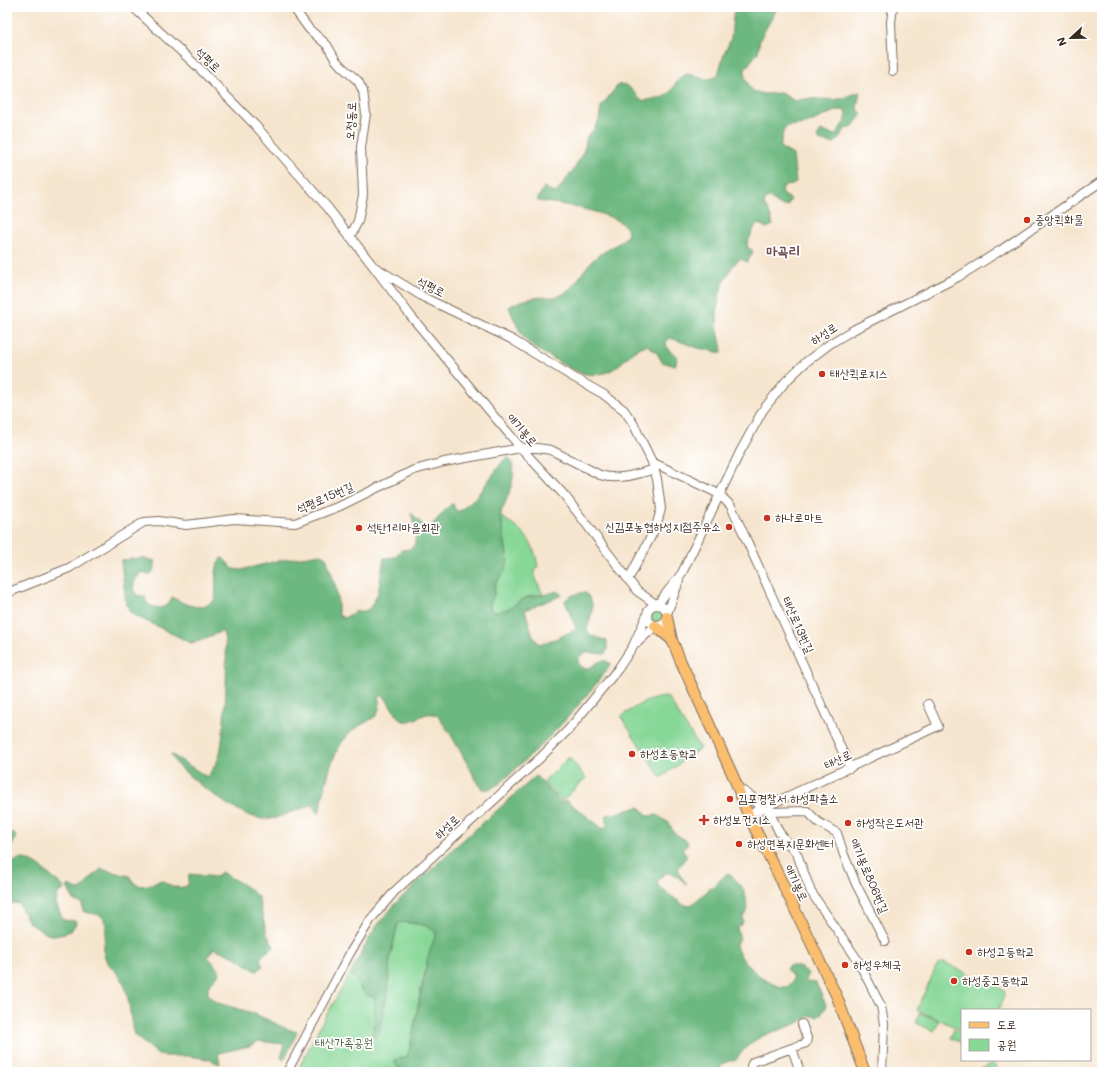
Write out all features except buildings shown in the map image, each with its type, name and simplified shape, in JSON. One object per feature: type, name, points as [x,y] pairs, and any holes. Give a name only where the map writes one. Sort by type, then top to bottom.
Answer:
[{"type":"main road","name":"애기봉로","points":[[667,616],[672,640],[738,788],[748,815],[837,997],[865,1072]]},
{"type":"main road","points":[[655,626],[672,640]]},
{"type":"street","name":"석평로","points":[[133,7],[198,67],[255,125],[328,208],[373,266],[425,298],[511,339],[615,402],[624,410],[634,423],[653,466],[661,499],[660,517],[628,580]]},
{"type":"street","name":"오정동로","points":[[293,7],[309,29],[327,45],[334,59],[358,81],[363,91],[366,114],[361,147],[363,195],[358,221],[350,237]]},
{"type":"street","points":[[893,7],[891,22],[893,71]]},
{"type":"street","name":"하성로","points":[[657,605],[682,573],[740,452],[771,399],[786,381],[818,352],[853,330],[958,277],[1001,250],[1102,181]]},
{"type":"street","name":"애기봉로","points":[[373,266],[410,315],[521,448],[565,496],[637,591],[657,605]]},
{"type":"street","name":"석평로15번길","points":[[7,593],[69,568],[144,522],[159,521],[186,524],[234,519],[295,523],[324,513],[414,470],[444,462],[521,448],[537,448],[551,450],[608,478],[617,478],[653,466]]},
{"type":"street","name":"태산로13번길","points":[[653,466],[719,494],[732,506],[850,768]]},
{"type":"street","points":[[633,646],[655,626],[664,623],[682,573]]},
{"type":"street","points":[[637,591],[642,600],[649,623],[655,626]]},
{"type":"street","points":[[646,615],[650,607],[657,605],[664,608],[667,616]]},
{"type":"street","name":"하성로","points":[[287,1072],[359,936],[384,902],[407,879],[540,758],[569,729],[606,685],[633,646],[646,615]]},
{"type":"street","name":"태산로","points":[[748,815],[766,809],[938,726],[928,704]]},
{"type":"street","points":[[738,788],[751,796],[766,809],[779,832],[797,854],[811,892],[857,959],[881,1006],[884,1024],[882,1072]]},
{"type":"street","name":"태산로","points":[[766,809],[807,811]]},
{"type":"street","name":"애기봉로806번길","points":[[807,811],[818,822],[837,833],[854,879],[885,941]]},
{"type":"street","points":[[753,1072],[751,1066],[754,1062],[804,1044],[807,1041],[802,1024]]},
{"type":"street","points":[[792,1048],[800,1072]]},
{"type":"green space","points":[[734,7],[778,7],[760,39],[758,52],[745,69],[745,78],[753,91],[763,94],[781,93],[795,101],[806,99],[839,99],[860,92],[857,108],[861,113],[861,116],[851,128],[846,128],[838,140],[833,143],[819,140],[817,137],[821,131],[836,135],[846,119],[846,113],[844,110],[837,110],[806,124],[787,126],[783,132],[780,147],[793,155],[796,182],[793,185],[784,186],[783,188],[783,194],[791,199],[787,206],[781,206],[769,198],[765,200],[764,205],[769,212],[773,225],[767,228],[759,224],[755,226],[747,244],[748,248],[752,250],[753,253],[747,262],[741,259],[736,262],[731,268],[724,282],[719,296],[717,316],[722,353],[698,348],[671,338],[667,340],[666,343],[669,350],[678,357],[675,366],[662,362],[657,353],[647,345],[637,349],[615,368],[602,374],[587,374],[565,366],[530,344],[519,330],[509,307],[526,300],[540,297],[559,296],[569,290],[586,267],[594,259],[625,238],[627,230],[622,223],[594,212],[537,200],[544,187],[556,193],[575,168],[584,150],[587,136],[594,129],[599,120],[601,107],[618,85],[626,85],[641,100],[647,100],[662,97],[668,94],[671,92],[679,79],[685,75],[688,74],[703,79],[708,79],[718,75],[723,57],[731,38]]},
{"type":"green space","points":[[508,457],[512,462],[513,476],[512,484],[501,512],[501,517],[508,561],[505,571],[495,584],[490,610],[495,612],[508,609],[527,597],[558,591],[562,595],[525,610],[533,636],[539,644],[558,638],[576,629],[565,601],[571,596],[584,592],[589,596],[592,605],[587,631],[591,635],[607,641],[607,650],[605,654],[586,652],[579,657],[578,662],[582,667],[586,668],[590,668],[601,661],[606,661],[611,664],[568,717],[507,777],[492,788],[482,789],[451,735],[438,716],[429,714],[412,720],[403,721],[398,717],[382,695],[379,697],[379,708],[377,715],[351,732],[338,750],[329,770],[319,814],[311,805],[276,818],[262,819],[250,816],[228,805],[200,785],[177,765],[171,754],[207,777],[215,766],[219,756],[222,743],[226,690],[225,639],[222,631],[200,641],[191,643],[130,612],[126,603],[122,560],[143,558],[155,561],[153,571],[149,575],[141,572],[133,588],[139,596],[145,596],[148,604],[151,606],[159,608],[165,606],[172,597],[188,605],[200,607],[205,606],[215,599],[216,572],[221,558],[223,558],[233,569],[241,570],[281,560],[321,554],[326,557],[336,588],[338,613],[344,618],[356,611],[365,611],[370,608],[378,593],[384,558],[395,557],[402,550],[411,549],[414,545],[416,536],[411,513],[425,527],[429,528],[451,504],[453,504],[456,511],[460,511],[477,496],[503,461]]},
{"type":"green space","points":[[501,517],[516,526],[534,549],[538,566],[534,574],[543,595],[533,595],[527,597],[505,610],[495,612],[490,610],[490,604],[494,594],[495,584],[502,576],[508,561]]},
{"type":"green space","points":[[657,608],[662,610],[664,615],[662,620],[657,622],[652,620],[650,615],[652,610]]},
{"type":"green space","points":[[666,697],[700,748],[661,778],[621,717],[653,699]]},
{"type":"green space","points":[[569,757],[586,778],[562,801],[544,782]]},
{"type":"green space","points":[[536,776],[562,803],[566,800],[603,829],[608,825],[605,817],[606,815],[638,807],[641,808],[648,816],[657,815],[669,823],[674,833],[687,841],[688,844],[683,848],[683,851],[687,856],[678,868],[680,875],[687,884],[674,875],[666,873],[657,882],[658,886],[682,904],[690,906],[728,873],[741,886],[746,899],[747,912],[743,917],[743,923],[737,928],[740,939],[736,943],[737,950],[741,957],[747,965],[764,979],[780,987],[787,987],[793,981],[793,977],[786,969],[788,966],[794,966],[802,969],[809,975],[805,979],[806,982],[816,983],[827,1007],[818,1017],[810,1017],[757,1039],[743,1051],[736,1060],[728,1061],[723,1064],[720,1067],[722,1072],[401,1072],[395,1063],[396,1059],[407,1056],[410,1048],[428,957],[436,933],[424,925],[407,922],[398,923],[390,957],[388,991],[378,1036],[374,1037],[372,1035],[375,1022],[375,998],[367,996],[350,974],[376,927],[397,902],[454,848]]},
{"type":"green space","points":[[7,832],[14,833],[16,838],[9,851],[7,862]]},
{"type":"green space","points":[[19,859],[29,860],[38,865],[63,886],[64,890],[57,894],[56,903],[63,920],[76,921],[76,924],[70,931],[55,936],[47,934],[29,923],[19,904],[13,903],[7,906],[6,886],[8,873],[10,867]]},
{"type":"green space","points":[[101,869],[129,876],[135,884],[142,886],[161,880],[177,887],[184,887],[188,885],[189,874],[216,877],[221,872],[247,887],[258,897],[267,934],[274,947],[261,957],[260,960],[263,966],[258,971],[237,958],[214,948],[208,957],[220,972],[208,987],[208,994],[218,1003],[253,1013],[297,1032],[284,1060],[281,1058],[284,1047],[283,1044],[258,1041],[250,1046],[218,1053],[220,1064],[208,1059],[189,1056],[158,1055],[134,1035],[125,987],[120,976],[105,957],[104,949],[106,929],[104,920],[99,915],[83,911],[82,904],[74,900],[67,887],[69,885],[77,890],[82,889]]},
{"type":"green space","name":"태산가족공원","points":[[402,922],[430,927],[436,933],[421,989],[410,1048],[407,1056],[396,1059],[395,1063],[401,1072],[297,1072],[320,1026],[350,974],[356,979],[361,990],[375,998],[375,1022],[372,1035],[378,1036],[388,991],[390,957],[398,923]]},
{"type":"green space","points":[[941,963],[945,963],[1004,990],[1005,995],[998,1009],[961,1009],[961,1030],[917,1010],[936,967]]},
{"type":"green space","points":[[920,1013],[939,1021],[934,1031],[916,1023]]},
{"type":"green space","points":[[954,1029],[961,1032],[961,1043],[951,1038]]},
{"type":"green space","points":[[993,1063],[998,1070],[995,1072],[975,1072]]},
{"type":"place","name":"중앙퀵화물","points":[[1027,220]]},
{"type":"place","name":"태산퀵로지스","points":[[822,374]]},
{"type":"place","name":"하나로마트","points":[[767,518]]},
{"type":"place","name":"신김포농협하성지점주유소","points":[[729,527]]},
{"type":"place","name":"석탄1리마을회관","points":[[359,528]]},
{"type":"place","name":"하성초등학교","points":[[632,754]]},
{"type":"place","name":"김포경찰서 하성파출소","points":[[730,799]]},
{"type":"place","name":"하성보건지소","points":[[704,820]]},
{"type":"place","name":"하성작은도서관","points":[[848,823]]},
{"type":"place","name":"하성면복지문화센터","points":[[739,844]]},
{"type":"place","name":"하성고등학교","points":[[969,952]]},
{"type":"place","name":"하성우체국","points":[[845,965]]},
{"type":"place","name":"하성중고등학교","points":[[954,981]]},
{"type":"district","name":"마곡리","points":[[783,251]]}]
